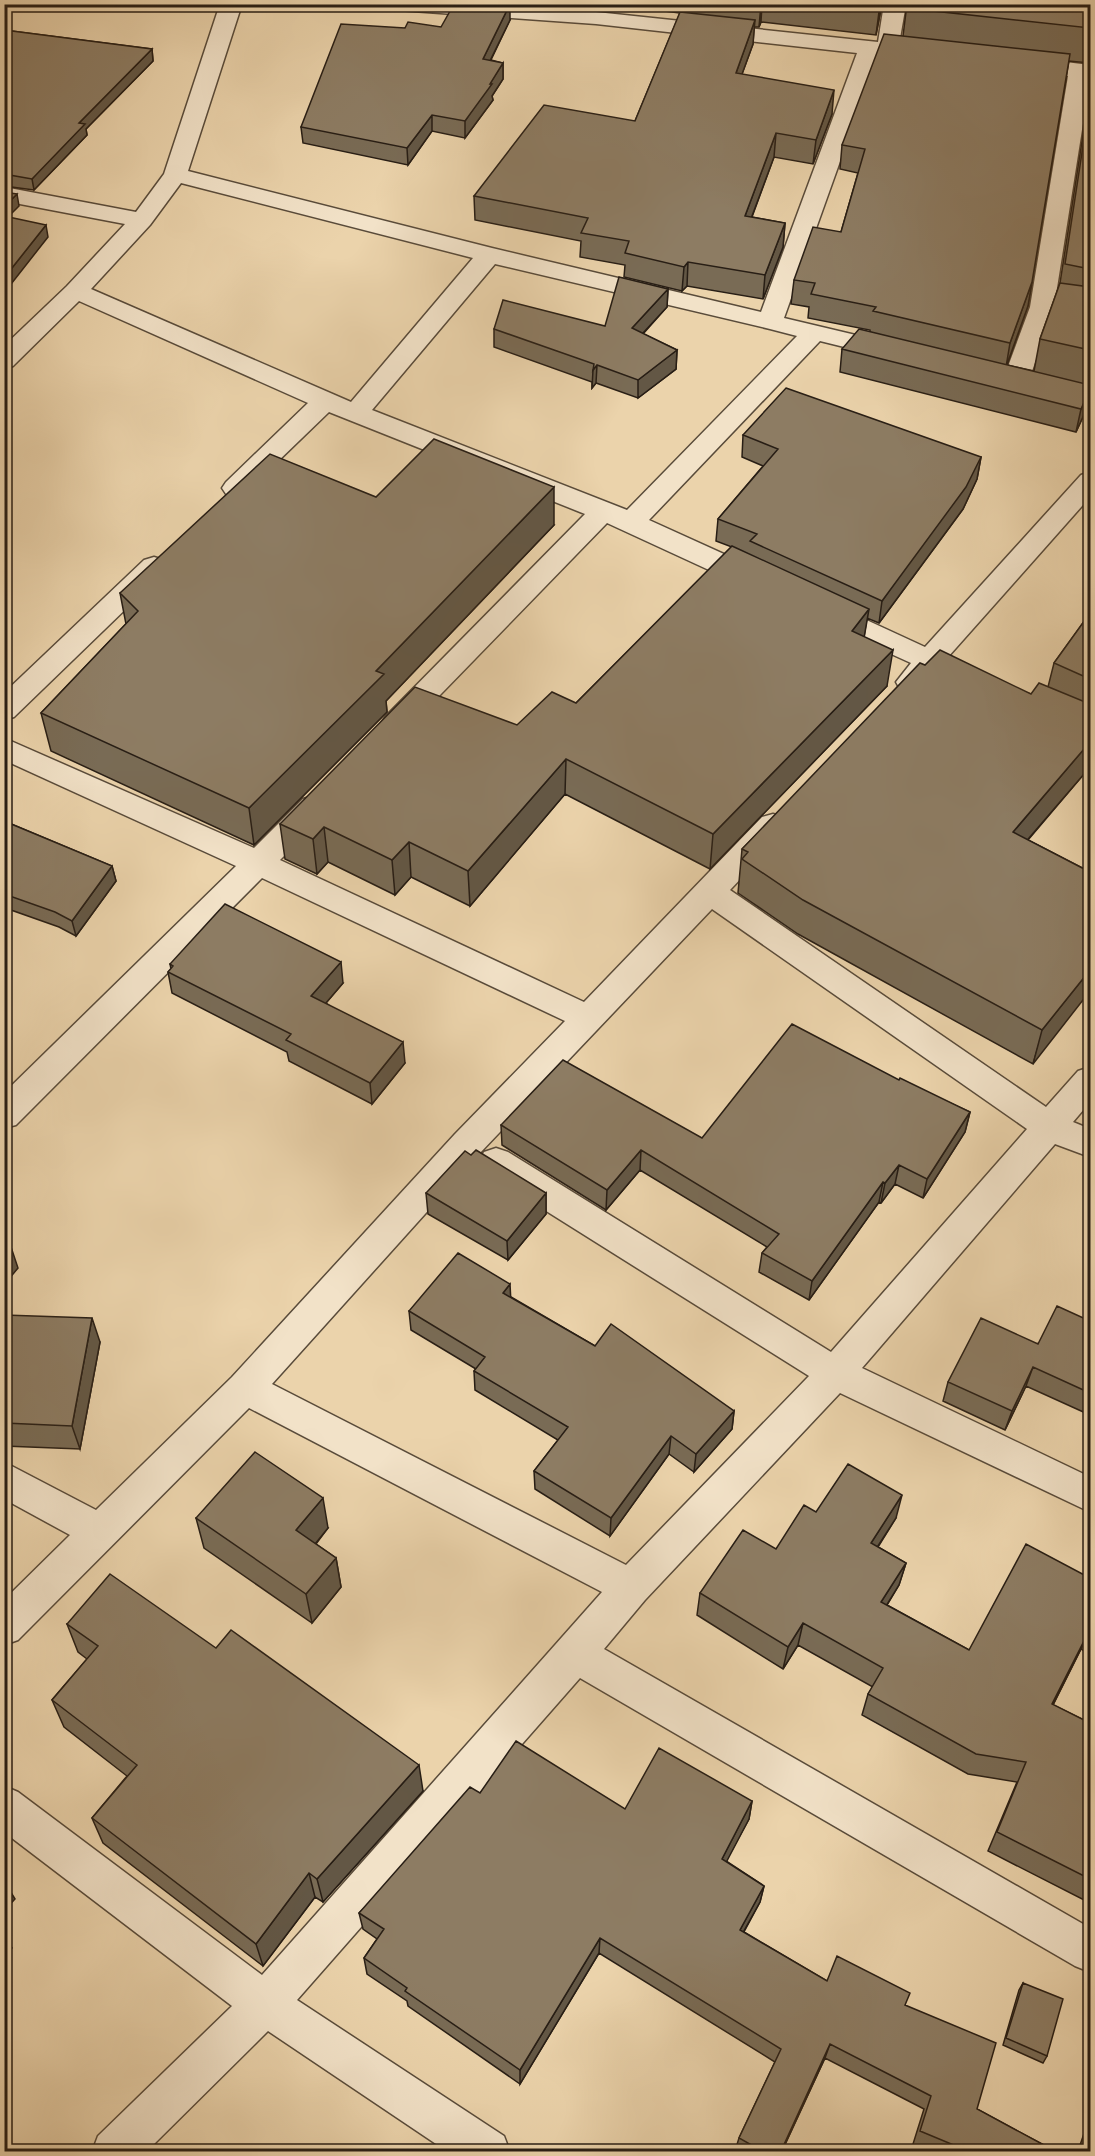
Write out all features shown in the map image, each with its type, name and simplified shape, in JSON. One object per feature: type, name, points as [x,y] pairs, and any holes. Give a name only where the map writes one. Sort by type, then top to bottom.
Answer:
[{"type":"street","points":[[4,361],[76,291],[142,220],[175,175],[231,4]]},
{"type":"street","points":[[398,4],[560,10],[944,56]]},
{"type":"street","points":[[770,322],[895,4]]},
{"type":"street","points":[[1001,62],[1085,71],[1051,309],[1015,380]]},
{"type":"street","points":[[175,175],[489,255],[915,356]]},
{"type":"street","points":[[4,195],[142,220]]},
{"type":"street","points":[[356,412],[489,255]]},
{"type":"street","points":[[76,291],[325,401],[631,522],[973,680]]},
{"type":"street","points":[[631,522],[814,333]]},
{"type":"street","points":[[215,507],[325,401]]},
{"type":"street","points":[[889,704],[1090,481]]},
{"type":"street","points":[[376,744],[603,512]]},
{"type":"street","points":[[4,710],[173,548]]},
{"type":"street","points":[[4,748],[259,863],[588,1018]]},
{"type":"street","points":[[4,1115],[334,786]]},
{"type":"street","points":[[4,1627],[245,1388],[467,1144],[791,806]]},
{"type":"street","points":[[709,891],[1051,1128],[1090,1143]]},
{"type":"street","points":[[114,2151],[265,2004],[575,1654],[631,1587],[835,1373],[1051,1128],[1090,1080]]},
{"type":"street","points":[[467,1144],[835,1373],[1090,1495]]},
{"type":"street","points":[[245,1388],[631,1587]]},
{"type":"street","points":[[4,1479],[100,1532]]},
{"type":"street","points":[[575,1654],[1090,1951]]},
{"type":"street","points":[[4,1806],[265,2004],[488,2151]]},
{"type":"building","points":[[454,4],[510,4],[483,59],[503,63],[490,84],[492,84],[465,121],[432,115],[407,148],[301,127],[341,24],[405,28],[408,22],[441,27]]},
{"type":"building","points":[[907,4],[1090,4],[1090,28],[906,8]]},
{"type":"building","points":[[680,12],[755,20],[736,73],[834,90],[816,140],[776,133],[745,216],[785,223],[765,275],[688,262],[684,267],[625,253],[629,241],[581,233],[588,218],[474,196],[544,105],[635,121]]},
{"type":"building","points":[[4,30],[152,49],[79,123],[85,124],[32,179],[4,174]]},
{"type":"building","points":[[884,34],[1070,54],[1032,282],[1010,343],[873,311],[876,307],[811,294],[815,283],[794,280],[813,227],[841,232],[865,149],[842,145]]},
{"type":"building","points":[[1090,100],[1090,269],[1065,264]]},
{"type":"building","points":[[4,192],[17,194],[4,207]]},
{"type":"building","points":[[4,216],[46,225],[4,278]]},
{"type":"building","points":[[619,277],[668,289],[632,328],[677,350],[638,380],[597,365],[593,370],[594,364],[494,329],[503,300],[605,326]]},
{"type":"building","points":[[1060,283],[1090,287],[1090,350],[1040,339]]},
{"type":"building","points":[[859,329],[1090,385],[1090,389],[1081,409],[842,349]]},
{"type":"building","points":[[786,388],[981,457],[966,487],[882,601],[750,541],[757,534],[718,519],[778,449],[743,435]]},
{"type":"building","points":[[434,439],[554,487],[376,671],[384,674],[249,808],[41,713],[138,611],[120,593],[270,454],[376,497]]},
{"type":"building","points":[[732,546],[869,609],[852,631],[893,650],[713,834],[566,759],[468,871],[409,842],[392,860],[324,827],[313,839],[280,824],[415,687],[517,725],[552,692],[576,703]]},
{"type":"building","points":[[1090,613],[1090,679],[1054,663]]},
{"type":"building","points":[[940,650],[1031,694],[1039,683],[1090,704],[1090,742],[1013,832],[1090,872],[1090,970],[1042,1030],[803,900],[742,859],[748,852],[742,849],[920,663],[925,665]]},
{"type":"building","points":[[4,821],[112,866],[72,921],[55,912],[4,894]]},
{"type":"building","points":[[225,904],[341,962],[311,996],[403,1042],[370,1083],[286,1040],[291,1034],[168,972],[173,966],[170,964]]},
{"type":"building","points":[[792,1024],[899,1080],[900,1078],[970,1112],[927,1179],[899,1165],[885,1183],[883,1182],[812,1281],[762,1253],[779,1234],[641,1150],[607,1190],[501,1125],[563,1060],[702,1138]]},
{"type":"building","points":[[476,1150],[546,1193],[507,1241],[426,1193],[465,1151],[471,1155]]},
{"type":"building","points":[[4,1241],[10,1244],[4,1250]]},
{"type":"building","points":[[458,1253],[510,1284],[503,1293],[595,1346],[611,1324],[734,1411],[696,1454],[671,1436],[611,1518],[534,1471],[568,1427],[474,1371],[485,1357],[409,1311]]},
{"type":"building","points":[[1057,1306],[1090,1321],[1090,1393],[1033,1367],[1012,1411],[948,1382],[981,1318],[1038,1344]]},
{"type":"building","points":[[4,1315],[92,1318],[72,1426],[4,1423]]},
{"type":"building","points":[[255,1452],[323,1498],[296,1530],[336,1558],[306,1594],[196,1518]]},
{"type":"building","points":[[848,1464],[902,1495],[871,1543],[906,1563],[881,1602],[969,1650],[1026,1544],[1090,1578],[1090,1629],[1052,1704],[1090,1723],[1090,1879],[997,1832],[1026,1762],[976,1754],[868,1694],[883,1668],[803,1623],[788,1647],[700,1593],[743,1530],[776,1549],[804,1505],[816,1512]]},
{"type":"building","points":[[110,1574],[216,1648],[231,1630],[419,1765],[317,1879],[309,1873],[256,1944],[92,1818],[137,1765],[52,1700],[98,1646],[67,1624]]},
{"type":"building","points":[[516,1741],[625,1809],[659,1748],[752,1801],[722,1859],[764,1886],[740,1930],[827,1981],[837,1956],[910,1993],[905,2005],[996,2043],[977,2109],[1055,2151],[968,2151],[920,2131],[931,2096],[830,2044],[781,2151],[762,2151],[739,2138],[781,2049],[600,1938],[520,2070],[405,1991],[407,1988],[364,1958],[384,1929],[359,1913],[470,1787],[480,1793]]},
{"type":"building","points":[[1023,1983],[1063,1999],[1047,2056],[1006,2038]]},
{"type":"building","points":[[1090,2132],[1090,2151],[1083,2151]]}]
